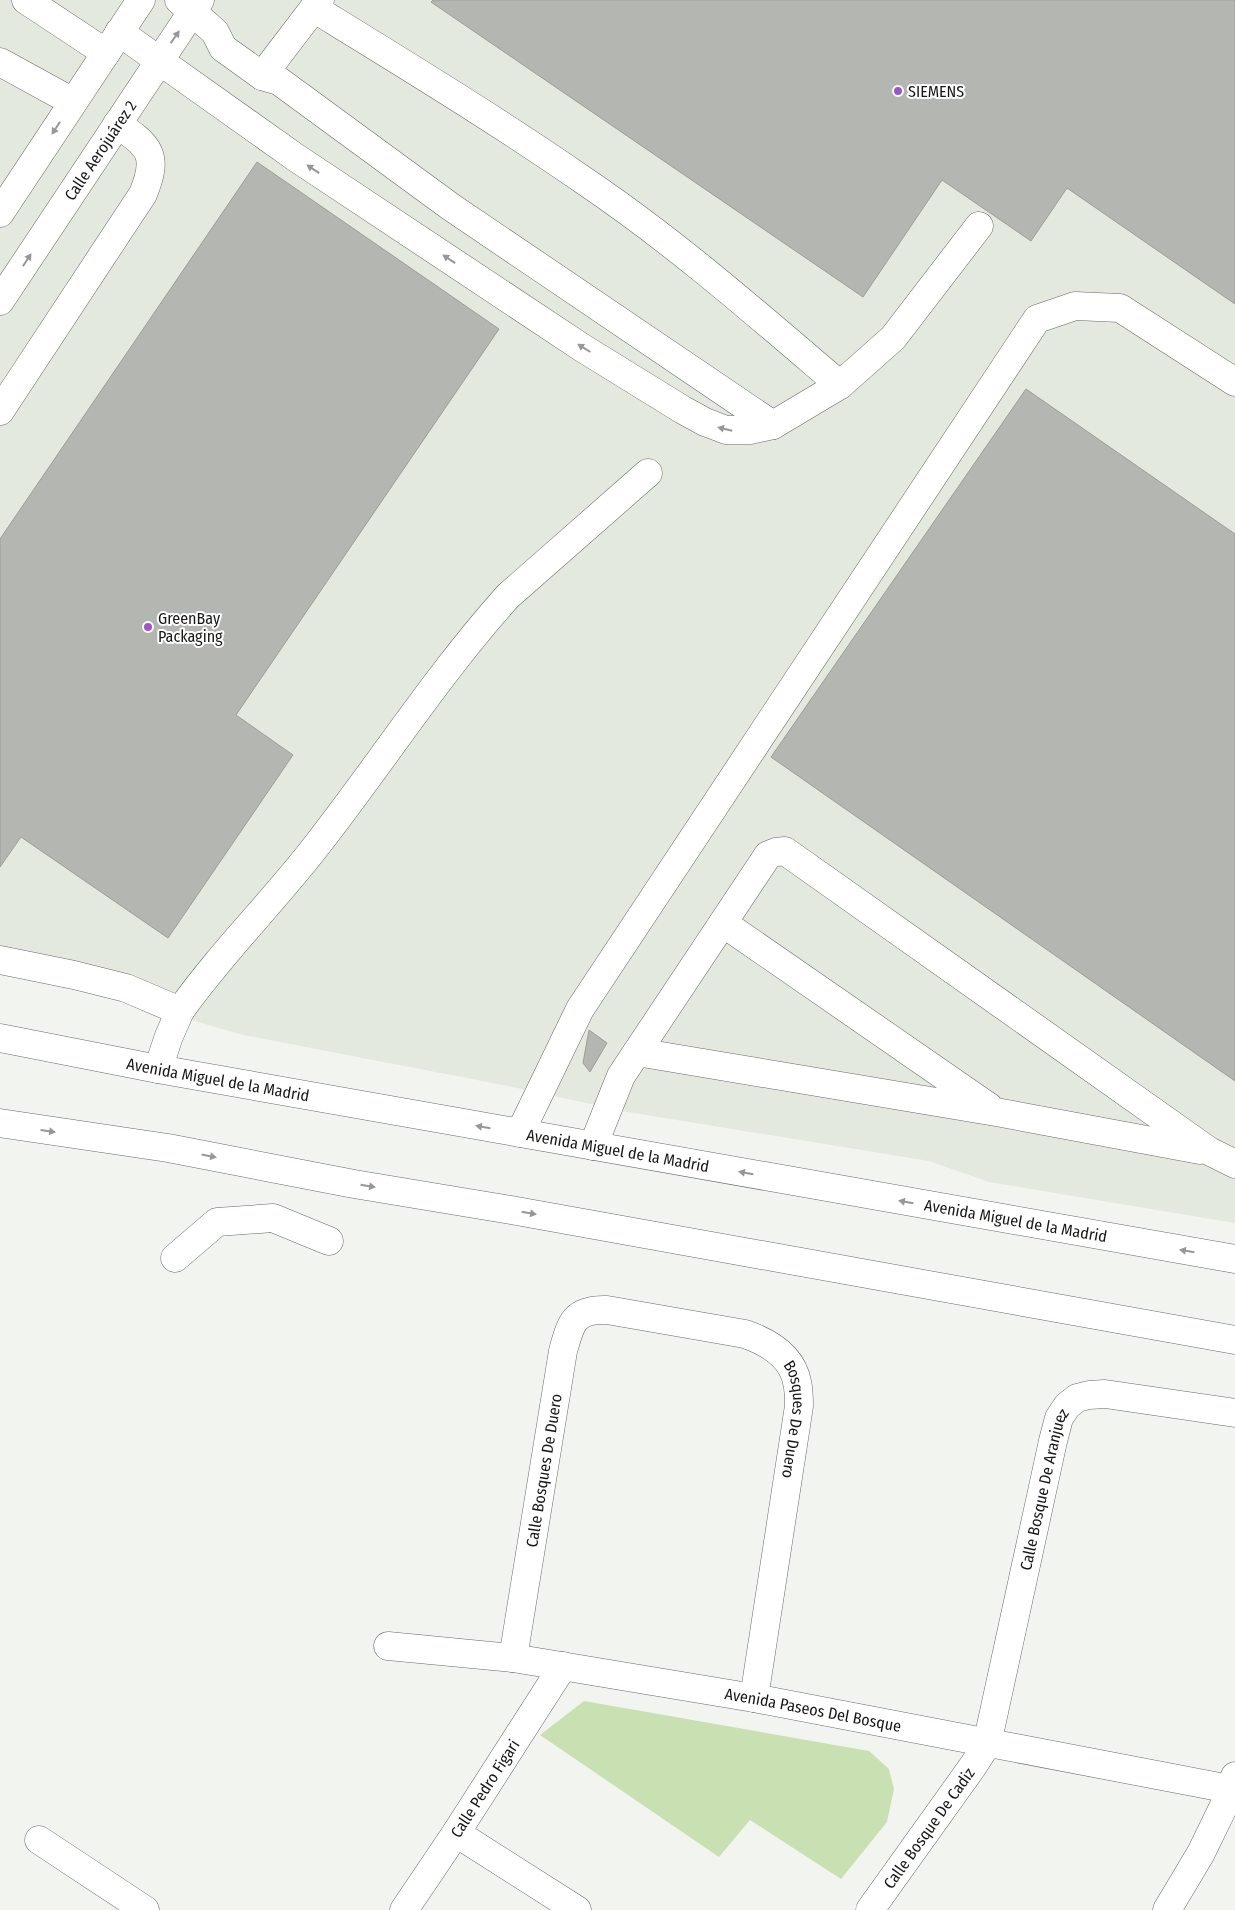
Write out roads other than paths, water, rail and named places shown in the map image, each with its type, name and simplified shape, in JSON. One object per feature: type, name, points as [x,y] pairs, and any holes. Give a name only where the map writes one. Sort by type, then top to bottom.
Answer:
[{"type":"street","points":[[26,0],[112,43],[158,61],[294,157],[582,347],[682,410],[726,430],[750,430],[772,425],[840,385],[893,338],[979,226]]},
{"type":"street","points":[[0,213],[140,0]]},
{"type":"street","points":[[191,4],[214,32],[233,31],[272,73],[451,207],[772,425]]},
{"type":"street","name":"Calle Aerojuárez 2","points":[[0,301],[158,61],[191,4]]},
{"type":"street","points":[[272,73],[317,5],[587,183],[676,248],[840,385]]},
{"type":"street","points":[[0,62],[73,102]]},
{"type":"street","points":[[0,411],[144,194],[151,176],[151,162],[146,148],[138,138],[117,124]]},
{"type":"street","points":[[520,1133],[580,1009],[1037,319],[1075,306],[1120,308],[1235,382]]},
{"type":"street","points":[[158,1069],[180,1011],[227,952],[300,867],[490,616],[508,596],[648,473]]},
{"type":"street","points":[[592,1146],[621,1076],[768,855],[785,851],[1209,1151],[1235,1164]]},
{"type":"street","points":[[722,923],[996,1112]]},
{"type":"street","points":[[0,960],[126,988],[144,994],[180,1011]]},
{"type":"street","name":"Avenida Miguel de la Madrid","points":[[0,1038],[158,1069],[1235,1259]]},
{"type":"street","points":[[637,1052],[996,1112],[1209,1151]]},
{"type":"street","points":[[0,1123],[168,1148],[354,1184],[1235,1340]]},
{"type":"street","points":[[175,1258],[217,1222],[274,1218],[329,1241]]},
{"type":"street","name":"Calle Bosques De Duero","points":[[513,1658],[563,1351],[573,1322],[582,1313],[592,1309],[607,1310]]},
{"type":"street","name":"Bosques De Duero","points":[[607,1310],[745,1334],[764,1340],[780,1352],[791,1366],[797,1381],[799,1406],[754,1698]]},
{"type":"street","name":"Calle Bosque De Aranjuez","points":[[987,1744],[1053,1441],[1060,1418],[1067,1406],[1077,1398],[1105,1394],[1235,1412]]},
{"type":"street","name":"Avenida Paseos Del Bosque","points":[[388,1646],[513,1658],[563,1666],[754,1698],[987,1744],[1234,1785]]},
{"type":"street","name":"Calle Pedro Figari","points":[[404,1910],[456,1833],[563,1666]]},
{"type":"street","name":"Calle Bosque De Cadiz","points":[[870,1910],[987,1744]]},
{"type":"street","points":[[1167,1910],[1201,1852],[1234,1785]]},
{"type":"street","points":[[456,1833],[577,1910]]},
{"type":"street","points":[[39,1840],[145,1910]]},
{"type":"place","name":"SIEMENS","points":[[898,91]]},
{"type":"place","name":"GreenBay Packaging","points":[[148,627]]}]
